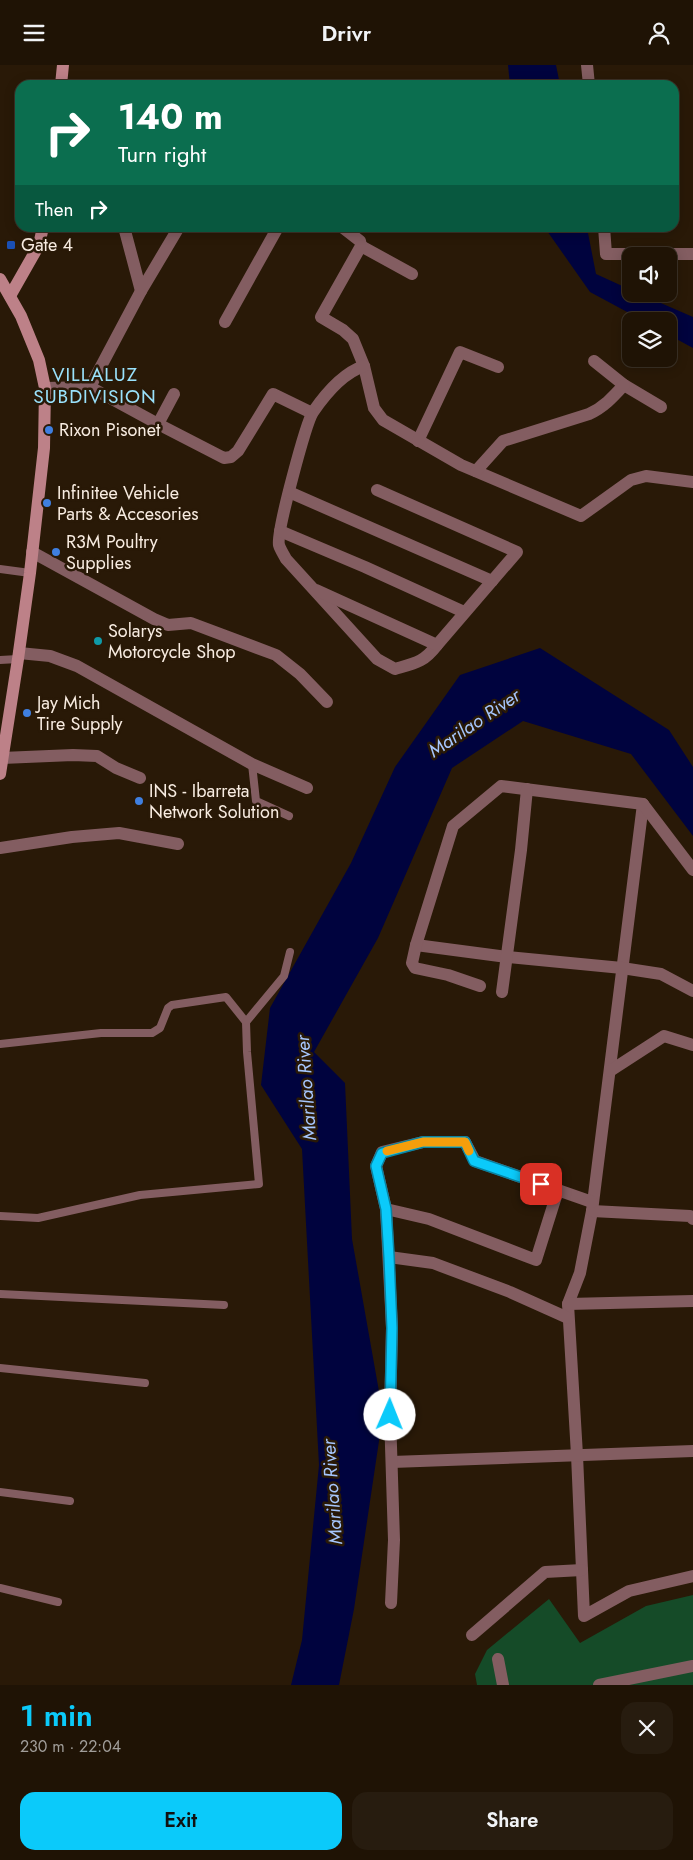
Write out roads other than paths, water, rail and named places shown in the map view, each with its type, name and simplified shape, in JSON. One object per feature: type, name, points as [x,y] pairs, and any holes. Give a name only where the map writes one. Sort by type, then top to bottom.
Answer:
[{"type":"main road","points":[[62,80],[63,65]]},
{"type":"main road","points":[[10,296],[39,245],[42,232]]},
{"type":"main road","points":[[0,279],[21,316],[39,360],[46,388],[44,448],[30,573],[0,774]]},
{"type":"street","points":[[587,65],[588,80]]},
{"type":"street","points":[[125,232],[141,291]]},
{"type":"street","points":[[90,387],[141,291],[176,232]]},
{"type":"street","points":[[225,322],[275,232]]},
{"type":"street","points":[[348,232],[360,241],[360,246],[321,317],[343,330],[353,339],[364,366],[374,408],[383,420],[418,441],[476,471],[581,516],[631,480],[646,476],[693,482]]},
{"type":"street","points":[[604,232],[606,254],[693,254]]},
{"type":"street","points":[[360,246],[412,274]]},
{"type":"street","points":[[418,441],[460,352],[498,367]]},
{"type":"street","points":[[594,361],[624,385],[661,407]]},
{"type":"street","points":[[364,366],[351,371],[335,385],[312,413],[282,514],[278,545],[286,559],[377,659],[395,669],[414,664],[428,657],[464,612],[517,553],[376,491]]},
{"type":"street","points":[[476,471],[503,441],[595,411],[611,399],[624,385]]},
{"type":"street","points":[[46,388],[90,387],[158,425],[224,458],[231,457],[249,435],[273,394],[312,413]]},
{"type":"street","points":[[158,425],[174,394]]},
{"type":"street","points":[[289,492],[492,581]]},
{"type":"street","points":[[280,531],[464,612]]},
{"type":"street","points":[[32,552],[168,625],[191,623],[276,655],[300,674],[327,702]]},
{"type":"street","points":[[312,587],[437,645]]},
{"type":"street","points":[[19,656],[50,656],[77,667],[252,764],[307,789]]},
{"type":"street","points":[[2,758],[97,756],[116,768],[140,778]]},
{"type":"street","points":[[480,985],[413,966],[412,963],[453,826],[501,786],[643,804],[693,870]]},
{"type":"street","points":[[502,992],[508,957],[527,789]]},
{"type":"street","points":[[643,804],[592,1207],[580,1273],[568,1304],[584,1616],[629,1591],[693,1576]]},
{"type":"street","points":[[0,848],[72,837],[119,833],[178,844]]},
{"type":"street","points":[[416,945],[661,974],[693,991]]},
{"type":"street","points":[[610,1071],[664,1036],[693,1045]]},
{"type":"street","points":[[390,1603],[394,1540],[390,1415],[392,1328],[386,1209],[376,1166],[382,1153],[423,1142],[465,1142],[474,1161],[558,1190],[592,1207],[692,1214]]},
{"type":"street","points":[[386,1209],[429,1219],[536,1260],[558,1190]]},
{"type":"street","points":[[389,1257],[433,1263],[568,1318]]},
{"type":"street","points":[[568,1304],[693,1301]]},
{"type":"street","points":[[392,1462],[693,1451]]},
{"type":"street","points":[[472,1635],[545,1572],[582,1570]]},
{"type":"street","points":[[498,1659],[503,1685]]},
{"type":"street","points":[[599,1685],[693,1666]]},
{"type":"lane","points":[[0,569],[30,573]]},
{"type":"lane","points":[[0,659],[19,656]]},
{"type":"lane","points":[[252,764],[256,801],[290,816]]},
{"type":"lane","points":[[246,1022],[284,976],[290,952]]},
{"type":"lane","points":[[0,1044],[102,1033],[152,1033],[160,1028],[168,1008],[172,1005],[226,997],[246,1022],[259,1183],[140,1195],[38,1218],[0,1217]]},
{"type":"lane","points":[[0,1294],[224,1305]]},
{"type":"lane","points":[[0,1368],[145,1383]]},
{"type":"lane","points":[[0,1492],[70,1501]]},
{"type":"lane","points":[[0,1588],[58,1602]]},
{"type":"water","points":[[508,65],[556,65],[559,80],[510,80]]},
{"type":"water","points":[[548,232],[588,232],[596,274],[622,286],[622,302],[658,302],[693,317],[693,348],[677,339],[677,312],[627,312],[590,292]]},
{"type":"water","name":"Marilao River","points":[[540,648],[669,730],[693,767],[693,836],[631,754],[523,721],[452,768],[378,938],[314,1052],[345,1083],[352,1239],[383,1414],[354,1609],[339,1685],[291,1685],[302,1640],[319,1465],[302,1149],[261,1085],[270,1008],[351,863],[395,767],[460,675]]},
{"type":"place","name":"Gate 4","points":[[11,245]]},
{"type":"place","name":"Rixon Pisonet","points":[[49,430]]},
{"type":"place","name":"Infinitee Vehicle Parts & Accesories","points":[[47,503]]},
{"type":"place","name":"R3M Poultry Supplies","points":[[56,552]]},
{"type":"place","name":"Solarys Motorcycle Shop","points":[[98,641]]},
{"type":"place","name":"Jay Mich Tire Supply","points":[[27,713]]},
{"type":"place","name":"INS - Ibarreta Network Solution","points":[[139,801]]},
{"type":"district","name":"VILLALUZ SUBDIVISION","points":[[95,385]]}]
